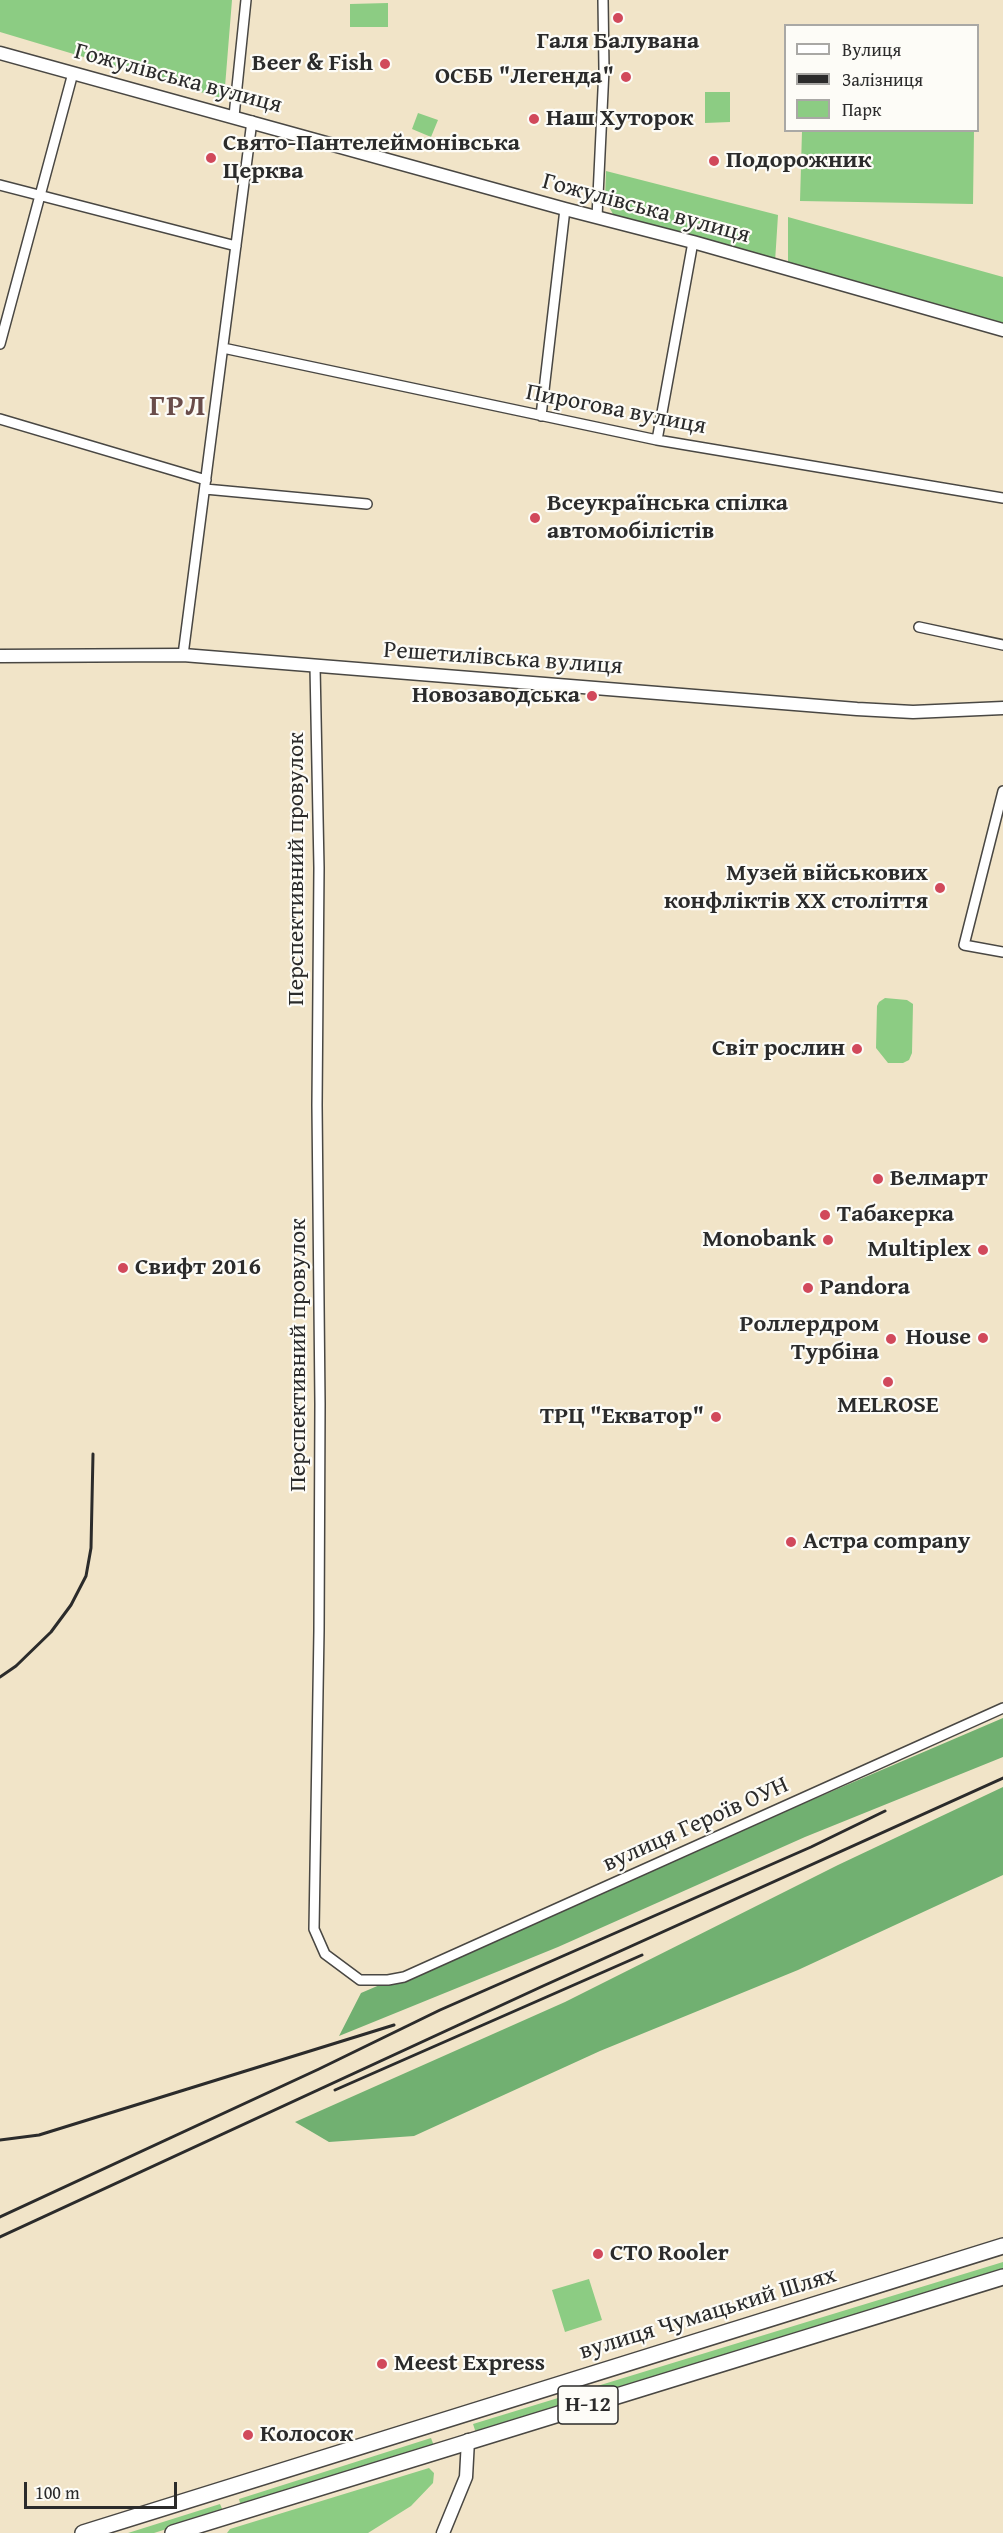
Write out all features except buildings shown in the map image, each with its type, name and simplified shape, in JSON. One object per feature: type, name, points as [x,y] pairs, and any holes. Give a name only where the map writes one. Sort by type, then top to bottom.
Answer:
[{"type":"main road","name":"вулиця Чумацький Шлях","points":[[83,2533],[1003,2246]]},
{"type":"main road","name":"Н-12","points":[[173,2533],[468,2440],[1003,2277]]},
{"type":"main road","points":[[463,2414],[468,2440]]},
{"type":"main road","points":[[225,2488],[234,2514]]},
{"type":"street","points":[[234,116],[246,0]]},
{"type":"street","points":[[597,217],[604,69],[603,0]]},
{"type":"street","name":"Гожулівська вулиця","points":[[0,53],[565,209],[693,242],[1003,330]]},
{"type":"street","points":[[0,344],[73,73]]},
{"type":"street","points":[[183,656],[252,122]]},
{"type":"street","points":[[0,185],[236,246]]},
{"type":"street","points":[[541,416],[565,209]]},
{"type":"street","points":[[657,440],[693,242]]},
{"type":"street","name":"Пирогова вулиця","points":[[223,348],[657,440],[1003,498]]},
{"type":"street","points":[[0,419],[205,484],[367,504]]},
{"type":"street","points":[[919,627],[1003,645]]},
{"type":"street","name":"Решетилівська вулиця","points":[[0,656],[183,656],[857,709],[913,712],[1003,708]]},
{"type":"street","name":"Перспективний провулок","points":[[315,666],[319,868],[317,1112],[320,1416],[314,1929],[325,1954],[360,1980],[388,1980],[404,1977]]},
{"type":"street","points":[[1003,791],[964,945],[1003,952]]},
{"type":"street","name":"вулиця Героїв ОУН","points":[[404,1977],[1003,1708]]},
{"type":"street","points":[[443,2533],[466,2477],[468,2440]]},
{"type":"green space","points":[[0,0],[232,0],[224,99],[0,32]]},
{"type":"green space","points":[[388,3],[388,27],[350,27],[350,4]]},
{"type":"green space","points":[[705,92],[730,92],[730,122],[705,123]]},
{"type":"green space","points":[[418,113],[438,120],[431,137],[412,129]]},
{"type":"green space","points":[[802,132],[974,132],[973,204],[800,201]]},
{"type":"green space","points":[[606,171],[778,215],[775,262],[614,216],[605,199]]},
{"type":"green space","points":[[788,217],[1003,277],[1003,325],[788,265]]},
{"type":"green space","points":[[885,998],[907,1000],[913,1004],[912,1053],[909,1060],[903,1063],[888,1063],[876,1048],[877,1006]]},
{"type":"green space","points":[[1003,1718],[1003,1757],[805,1837],[558,1947],[339,2036],[361,1993]]},
{"type":"green space","points":[[1003,1787],[1003,1875],[798,1970],[600,2051],[414,2136],[329,2142],[295,2122],[565,2002],[838,1865]]},
{"type":"green space","points":[[1003,2262],[1003,2272],[476,2433],[473,2424]]},
{"type":"green space","points":[[589,2279],[602,2320],[565,2332],[552,2290]]},
{"type":"green space","points":[[431,2438],[434,2446],[241,2507],[239,2499]]},
{"type":"green space","points":[[429,2468],[434,2473],[433,2483],[411,2506],[368,2533],[227,2533],[230,2529]]},
{"type":"green space","points":[[220,2504],[223,2511],[154,2533],[128,2533]]},
{"type":"railway","points":[[0,1677],[16,1666],[51,1632],[71,1605],[86,1576],[91,1548],[93,1454]]},
{"type":"railway","points":[[0,2237],[543,1986],[1003,1778]]},
{"type":"railway","points":[[0,2217],[319,2069],[440,2010],[811,1847],[885,1811]]},
{"type":"railway","points":[[335,2090],[642,1955]]},
{"type":"railway","points":[[0,2140],[39,2135],[394,2025]]},
{"type":"place","name":"Галя Балувана","points":[[618,18]]},
{"type":"place","name":"Beer & Fish","points":[[385,64]]},
{"type":"place","name":"ОСББ \"Легенда\"","points":[[626,77]]},
{"type":"place","name":"Наш Хуторок","points":[[534,119]]},
{"type":"place","name":"Свято-Пантелеймонівська Церква","points":[[211,158]]},
{"type":"place","name":"Подорожник","points":[[714,161]]},
{"type":"place","name":"Всеукраїнська спілка автомобілістів","points":[[535,518]]},
{"type":"place","name":"Новозаводська","points":[[592,696]]},
{"type":"place","name":"Музей військових конфліктів ХХ століття","points":[[940,888]]},
{"type":"place","name":"Світ рослин","points":[[857,1049]]},
{"type":"place","name":"Велмарт","points":[[878,1179]]},
{"type":"place","name":"Табакерка","points":[[825,1215]]},
{"type":"place","name":"Monobank","points":[[828,1240]]},
{"type":"place","name":"Multiplex","points":[[983,1250]]},
{"type":"place","name":"Свифт 2016","points":[[123,1268]]},
{"type":"place","name":"Pandora","points":[[808,1288]]},
{"type":"place","name":"House","points":[[983,1338]]},
{"type":"place","name":"Роллердром Турбіна","points":[[891,1339]]},
{"type":"place","name":"MELROSE","points":[[888,1382]]},
{"type":"place","name":"ТРЦ \"Екватор\"","points":[[716,1417]]},
{"type":"place","name":"Астра company","points":[[791,1542]]},
{"type":"place","name":"СТО Rooler","points":[[598,2254]]},
{"type":"place","name":"Meest Express","points":[[382,2364]]},
{"type":"place","name":"Колосок","points":[[248,2435]]},
{"type":"district","name":"ГРЛ","points":[[178,407]]}]
